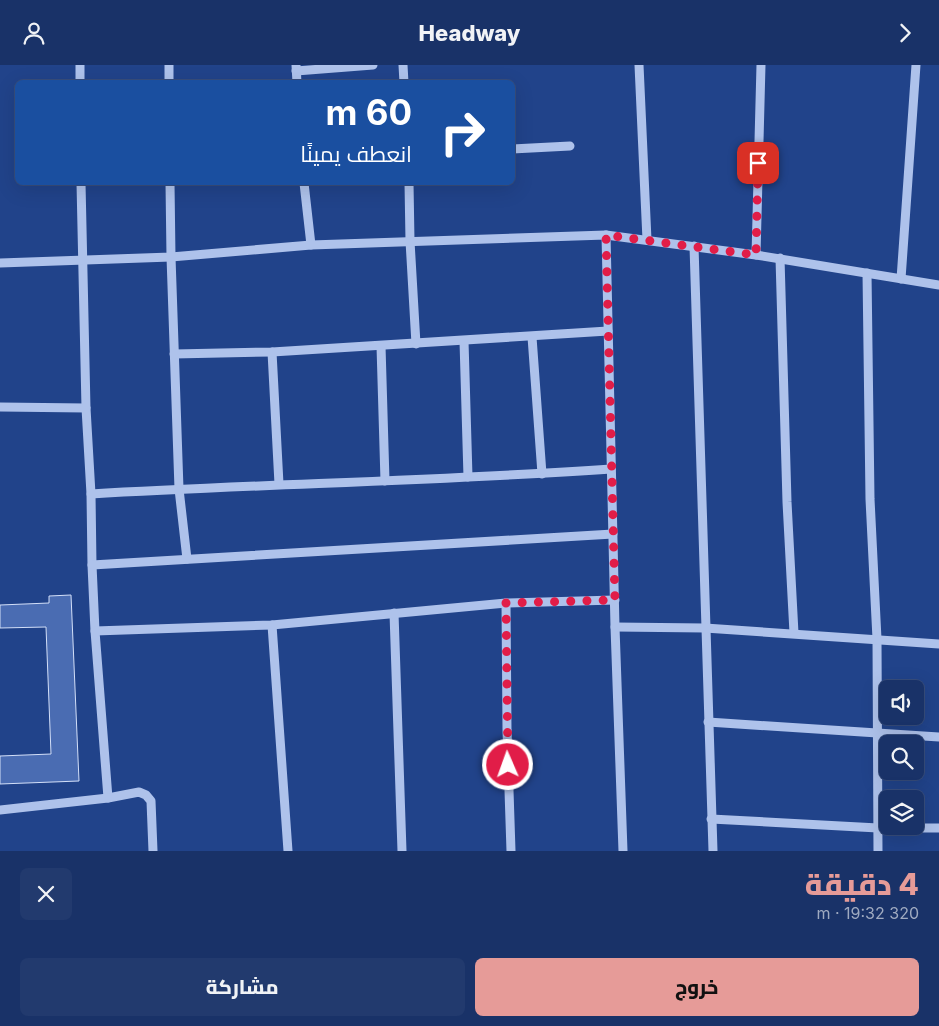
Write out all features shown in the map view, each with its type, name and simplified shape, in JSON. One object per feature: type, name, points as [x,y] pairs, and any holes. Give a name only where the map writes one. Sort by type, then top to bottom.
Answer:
[{"type":"street","points":[[80,65],[80,80]]},
{"type":"street","points":[[169,65],[170,80]]},
{"type":"street","points":[[296,68],[374,65]]},
{"type":"street","points":[[403,65],[404,80]]},
{"type":"street","points":[[639,65],[647,239]]},
{"type":"street","points":[[756,255],[761,65]]},
{"type":"street","points":[[901,279],[916,65]]},
{"type":"street","points":[[515,149],[570,146]]},
{"type":"street","points":[[81,185],[92,565],[95,631],[108,798]]},
{"type":"street","points":[[170,185],[179,489],[187,559]]},
{"type":"street","points":[[304,185],[311,245]]},
{"type":"street","points":[[409,185],[416,344]]},
{"type":"street","points":[[606,235],[615,627],[623,851]]},
{"type":"street","points":[[0,263],[171,257],[311,245],[606,235],[780,258],[939,285]]},
{"type":"street","points":[[694,246],[712,851]]},
{"type":"street","points":[[780,258],[787,503],[794,633]]},
{"type":"street","points":[[867,273],[870,489],[877,639],[878,851]]},
{"type":"street","points":[[174,354],[272,352],[608,331]]},
{"type":"street","points":[[532,337],[542,474]]},
{"type":"street","points":[[464,341],[468,477]]},
{"type":"street","points":[[381,346],[385,481]]},
{"type":"street","points":[[272,352],[279,484]]},
{"type":"street","points":[[0,407],[86,407]]},
{"type":"street","points":[[91,494],[279,484],[542,474],[611,469]]},
{"type":"street","points":[[92,565],[613,534]]},
{"type":"street","points":[[95,631],[272,625],[506,603],[615,600]]},
{"type":"street","points":[[506,603],[507,730],[511,851]]},
{"type":"street","points":[[394,613],[402,851]]},
{"type":"street","points":[[272,625],[288,851]]},
{"type":"street","points":[[615,627],[705,628],[939,644]]},
{"type":"street","points":[[708,723],[939,737]]},
{"type":"street","points":[[0,810],[108,798],[139,792],[146,795],[151,801],[153,851]]},
{"type":"street","points":[[711,819],[878,828],[939,828]]},
{"type":"building","points":[[71,595],[79,781],[0,784],[0,756],[51,754],[46,627],[0,628],[0,605],[49,603],[49,596]]},
{"type":"route","points":[[508,765],[506,603],[615,600],[606,235],[756,255],[758,163]]}]
